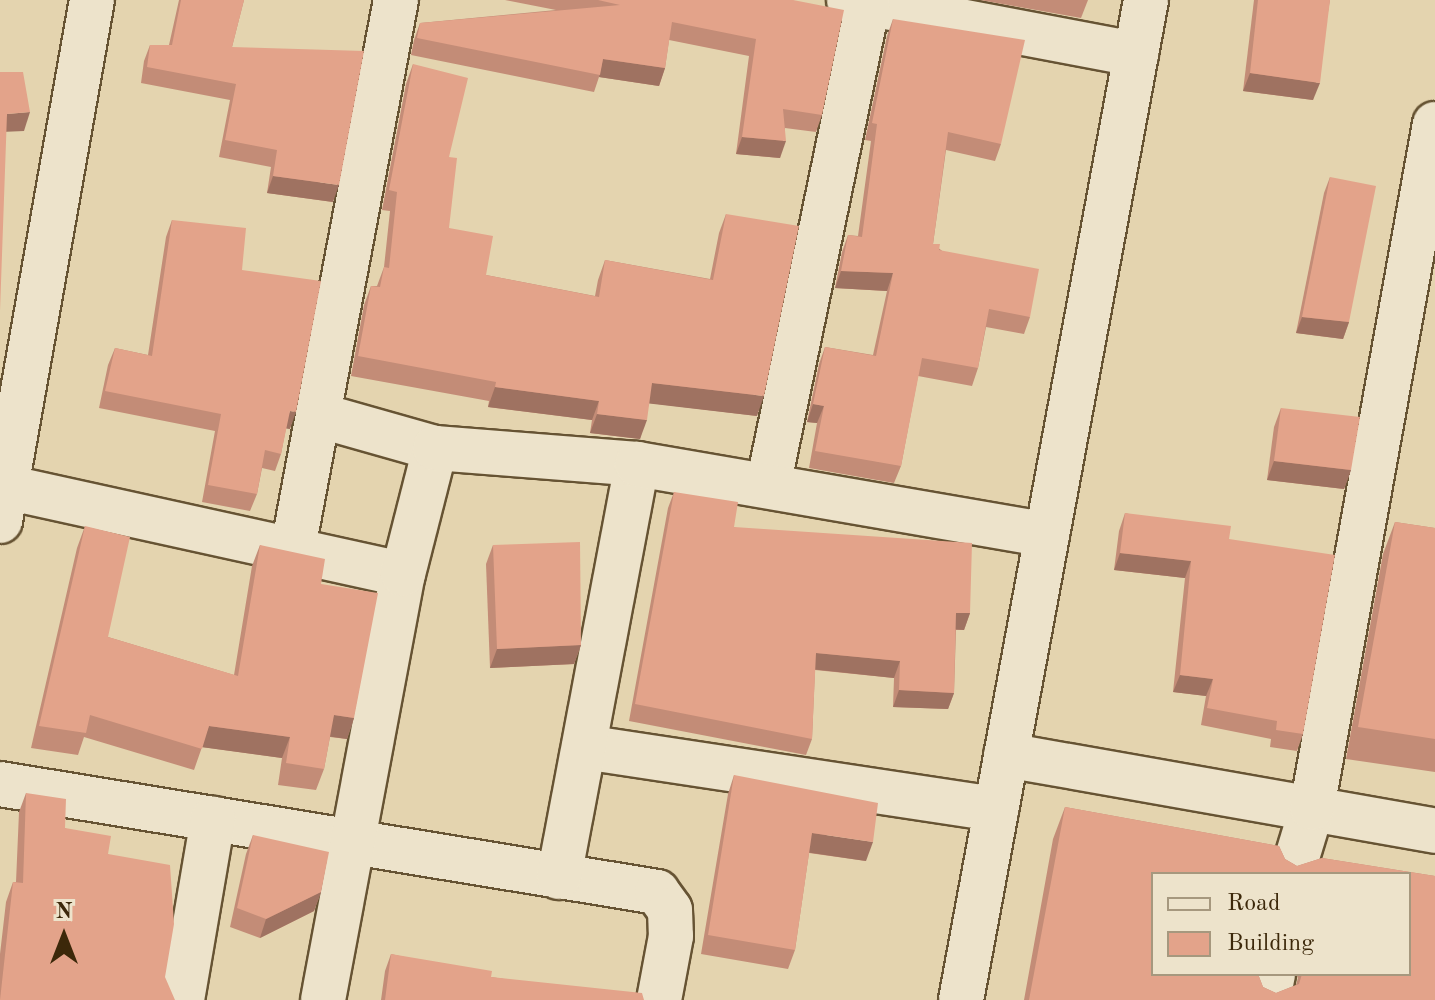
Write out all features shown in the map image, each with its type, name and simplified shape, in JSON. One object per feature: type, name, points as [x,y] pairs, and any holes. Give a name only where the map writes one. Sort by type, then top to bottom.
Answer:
[{"type":"street","points":[[92,0],[15,343],[3,504],[293,548],[403,574]]},
{"type":"street","points":[[293,548],[396,0]]},
{"type":"street","points":[[961,1000],[1146,0]]},
{"type":"street","points":[[768,486],[859,2],[1136,54]]},
{"type":"street","points":[[1293,872],[1312,808],[1435,124]]},
{"type":"street","points":[[318,415],[435,448],[637,464],[1047,535]]},
{"type":"street","points":[[323,1000],[403,574],[435,448]]},
{"type":"street","points":[[559,877],[637,464]]},
{"type":"street","points":[[584,747],[996,809]]},
{"type":"street","points":[[1006,755],[1435,831]]},
{"type":"street","points":[[0,784],[657,892],[670,910],[671,936],[659,1000]]},
{"type":"street","points":[[182,1000],[213,819]]},
{"type":"street","points":[[1268,1000],[1273,976]]},
{"type":"building","points":[[181,0],[244,0],[232,47],[364,51],[339,185],[273,176],[277,150],[225,140],[236,84],[147,67],[150,45],[172,45]]},
{"type":"building","points":[[598,0],[793,0],[844,10],[822,115],[783,109],[786,141],[742,137],[756,39],[672,22],[665,68],[603,59],[600,75],[417,38],[420,23],[620,5]]},
{"type":"building","points":[[1258,0],[1330,0],[1320,83],[1250,73]]},
{"type":"building","points":[[893,19],[1025,40],[1001,144],[948,132],[933,244],[940,244],[939,250],[1039,269],[1030,317],[989,309],[978,368],[922,358],[901,466],[815,451],[824,406],[813,404],[825,347],[876,356],[893,273],[841,271],[848,235],[862,237],[877,124],[872,123]]},
{"type":"building","points":[[413,64],[468,78],[449,157],[457,158],[449,228],[493,236],[486,275],[599,297],[605,260],[713,280],[726,214],[799,226],[764,396],[652,383],[647,420],[597,414],[599,401],[495,387],[496,382],[358,356],[371,286],[380,287],[384,267],[389,268],[397,192],[389,190]]},
{"type":"building","points":[[0,72],[23,72],[30,112],[7,114],[0,311]]},
{"type":"building","points":[[1330,177],[1376,186],[1349,322],[1302,317]]},
{"type":"building","points":[[172,220],[246,228],[242,270],[321,281],[296,412],[290,411],[281,454],[265,450],[257,494],[208,485],[221,414],[105,391],[115,348],[152,356]]},
{"type":"building","points":[[1281,408],[1360,417],[1351,470],[1274,461]]},
{"type":"building","points":[[674,492],[738,502],[734,527],[972,543],[970,613],[956,613],[954,693],[899,690],[900,661],[816,653],[812,739],[635,704]]},
{"type":"building","points":[[1125,513],[1231,526],[1229,539],[1335,555],[1303,734],[1276,730],[1277,721],[1207,708],[1213,679],[1180,675],[1191,561],[1120,553]]},
{"type":"building","points":[[1395,522],[1435,528],[1435,739],[1358,727]]},
{"type":"building","points":[[85,526],[130,537],[108,637],[238,676],[260,545],[325,559],[321,584],[378,593],[354,718],[334,715],[324,769],[286,763],[290,737],[209,726],[202,749],[90,715],[86,733],[39,726]]},
{"type":"building","points":[[580,542],[581,645],[497,649],[493,545]]},
{"type":"building","points":[[734,775],[878,803],[873,842],[812,833],[795,950],[708,935]]},
{"type":"building","points":[[26,793],[66,799],[65,828],[111,836],[108,854],[170,865],[174,924],[165,977],[175,1000],[0,1000],[13,882],[23,883]]},
{"type":"building","points":[[1065,807],[1279,846],[1285,859],[1297,866],[1322,858],[1410,872],[1151,872],[1151,976],[1259,976],[1263,987],[1276,993],[1299,984],[1301,976],[1411,976],[1411,872],[1435,876],[1435,1000],[1029,1000]]},
{"type":"building","points":[[253,835],[329,852],[321,892],[266,919],[237,908]]},
{"type":"building","points":[[391,954],[492,971],[491,977],[642,993],[644,1000],[385,1000]]}]
